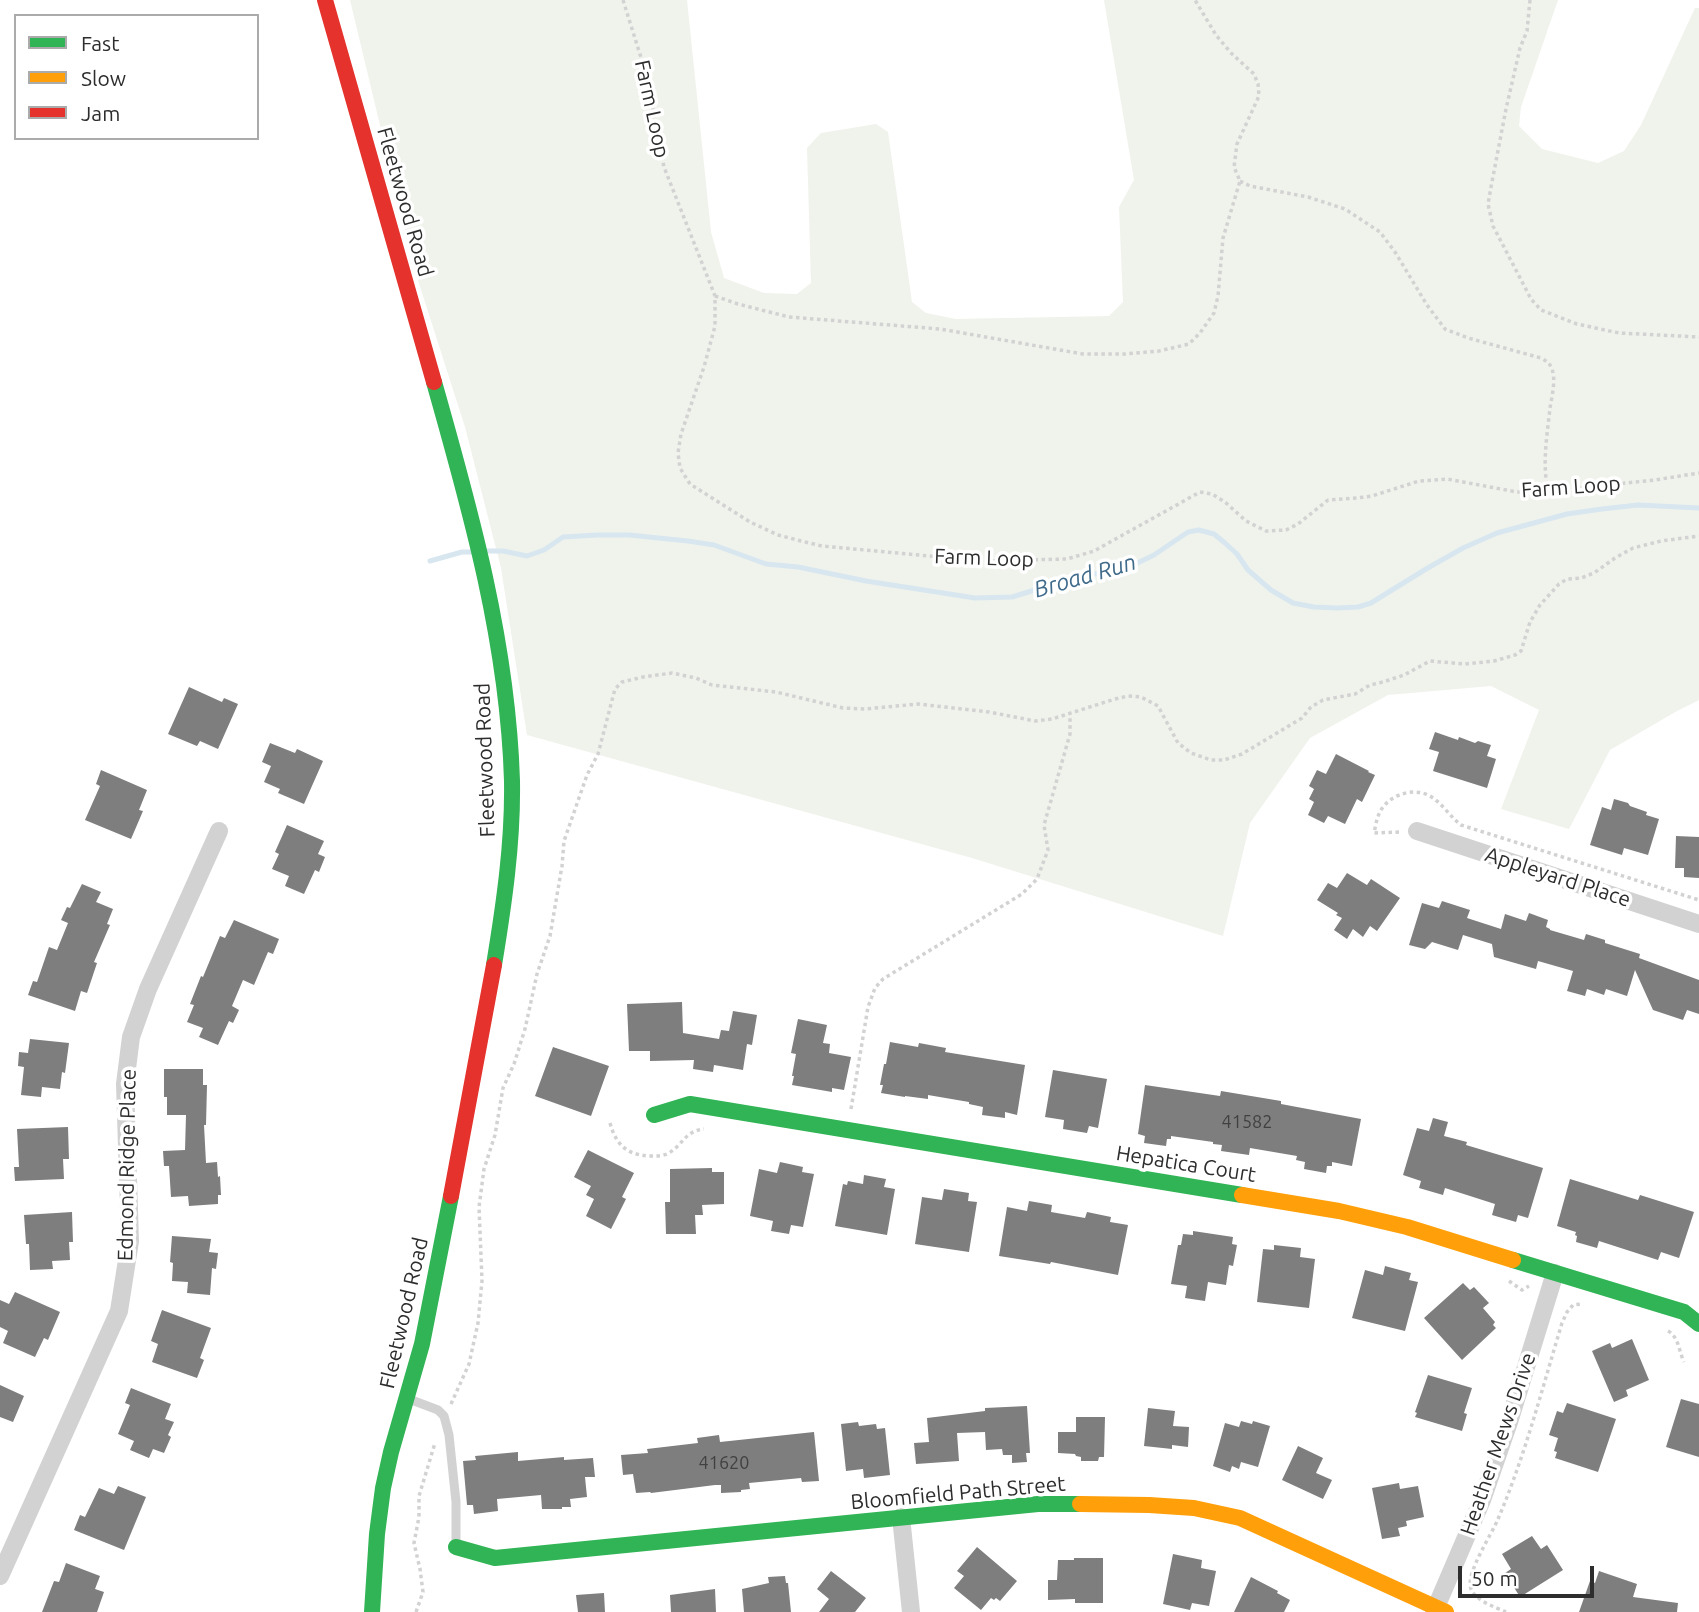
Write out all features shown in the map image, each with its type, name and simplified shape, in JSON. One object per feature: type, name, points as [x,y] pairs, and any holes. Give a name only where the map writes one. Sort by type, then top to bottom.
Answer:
[{"type":"street","name":"Fleetwood Road","points":[[325,0],[456,460],[481,559],[499,640],[506,696],[511,781],[510,844],[492,974],[421,1351],[383,1488],[372,1612]]},
{"type":"street","name":"Edmond Ridge Place","points":[[0,1576],[119,1311],[130,1241],[125,1084],[131,1037],[148,989],[219,831]]},
{"type":"street","name":"Appleyard Place","points":[[1417,831],[1699,924]]},
{"type":"street","name":"Hepatica Court","points":[[654,1115],[690,1104],[1339,1211],[1407,1227],[1684,1312],[1699,1324]]},
{"type":"street","name":"Heather Mews Drive","points":[[1438,1610],[1482,1500],[1555,1273]]},
{"type":"street","name":"Bloomfield Path Street","points":[[456,1547],[495,1558],[1038,1504],[1149,1505],[1194,1508],[1240,1518],[1438,1610]]},
{"type":"street","points":[[901,1517],[911,1612]]},
{"type":"lane","points":[[407,1399],[438,1410],[444,1416],[449,1435],[456,1502],[456,1547]]},
{"type":"path","name":"Farm Loop","points":[[623,0],[648,80],[664,167],[715,296],[715,326],[681,434],[678,453],[680,468],[690,484],[750,522],[778,535],[822,546],[951,559],[1067,559],[1094,551],[1200,492],[1212,494],[1247,521],[1266,531],[1286,530],[1328,500],[1372,496],[1419,481],[1447,479],[1517,492],[1548,492],[1699,473]]},
{"type":"path","points":[[715,296],[789,317],[940,329],[1083,354],[1158,351],[1189,344],[1214,313],[1223,238],[1240,181],[1234,167],[1237,144],[1259,96],[1254,74],[1216,35],[1195,0]]},
{"type":"path","points":[[1530,0],[1527,31],[1511,85],[1491,187],[1489,204],[1493,226],[1531,299],[1541,310],[1577,324],[1619,333],[1699,337]]},
{"type":"path","points":[[1240,181],[1250,186],[1322,201],[1345,209],[1380,232],[1445,329],[1541,358],[1551,365],[1552,392],[1545,456],[1548,492]]},
{"type":"path","points":[[416,1612],[423,1592],[414,1543],[419,1517],[419,1496],[444,1416],[469,1364],[478,1323],[482,1281],[479,1207],[484,1169],[495,1135],[503,1088],[526,1029],[537,974],[550,936],[564,841],[587,775],[598,754],[615,689],[622,682],[672,673],[696,678],[712,685],[776,692],[843,708],[865,709],[918,704],[989,712],[1035,721],[1052,719],[1128,696],[1141,697],[1158,706],[1178,743],[1191,754],[1211,760],[1224,760],[1242,754],[1302,718],[1311,707],[1323,700],[1355,694],[1370,685],[1404,675],[1430,661],[1494,661],[1515,655],[1521,651],[1530,622],[1540,605],[1559,584],[1567,579],[1594,573],[1633,548],[1699,536]]},
{"type":"path","points":[[847,1129],[868,1007],[875,988],[883,979],[1022,894],[1037,879],[1048,850],[1044,825],[1070,734],[1070,713]]},
{"type":"path","points":[[610,1123],[614,1137],[623,1147],[647,1156],[667,1154],[694,1131],[713,1130]]},
{"type":"path","points":[[1506,1279],[1522,1290],[1529,1286],[1567,1297],[1573,1305]]},
{"type":"path","points":[[1506,1612],[1477,1597],[1471,1588],[1472,1573],[1515,1475],[1562,1323],[1573,1305],[1586,1305]]},
{"type":"path","points":[[1666,1330],[1673,1333],[1684,1362]]},
{"type":"shaded area","points":[[350,0],[687,0],[711,232],[724,278],[764,293],[797,294],[811,283],[807,148],[821,133],[876,124],[888,132],[912,302],[926,313],[956,319],[1109,316],[1123,302],[1119,207],[1134,180],[1104,0],[1558,0],[1521,107],[1519,126],[1542,149],[1598,163],[1624,151],[1641,125],[1695,8],[1699,8],[1699,700],[1610,750],[1569,829],[1501,809],[1539,710],[1491,686],[1388,695],[1310,738],[1250,823],[1223,936],[972,858],[527,735],[501,568],[465,427],[415,271]]},
{"type":"building","points":[[189,687],[222,702],[224,698],[238,704],[218,749],[200,741],[197,746],[168,734]]},
{"type":"building","points":[[1435,732],[1458,740],[1459,737],[1491,745],[1487,756],[1496,759],[1487,788],[1433,771],[1439,752],[1429,749]]},
{"type":"building","points":[[270,743],[295,753],[297,749],[323,761],[304,804],[278,793],[280,789],[264,782],[271,766],[262,762]]},
{"type":"building","points":[[1336,754],[1375,775],[1362,802],[1357,799],[1345,824],[1328,816],[1324,823],[1308,815],[1314,802],[1309,799],[1314,789],[1309,786],[1317,770],[1326,774]]},
{"type":"building","points":[[101,770],[147,790],[139,810],[143,811],[131,839],[85,820],[100,786],[96,784]]},
{"type":"building","points":[[1614,799],[1659,819],[1648,855],[1624,848],[1622,855],[1590,845],[1602,807],[1611,810]]},
{"type":"building","points":[[287,825],[324,841],[318,854],[325,857],[319,872],[315,870],[304,894],[285,886],[289,876],[272,869],[279,854],[275,852]]},
{"type":"building","points":[[1676,836],[1699,837],[1699,878],[1684,877],[1684,868],[1675,868]]},
{"type":"building","points":[[1347,873],[1367,885],[1371,879],[1400,898],[1377,931],[1370,926],[1363,937],[1353,929],[1347,939],[1334,930],[1342,918],[1317,900],[1328,883],[1337,888]]},
{"type":"building","points":[[82,884],[101,892],[96,902],[113,909],[107,924],[110,925],[94,962],[97,963],[87,993],[81,991],[75,1011],[28,995],[33,981],[37,982],[49,947],[57,950],[68,923],[61,920]]},
{"type":"building","points":[[1442,901],[1470,910],[1467,918],[1501,929],[1505,914],[1526,921],[1529,913],[1548,920],[1546,927],[1550,930],[1584,940],[1586,934],[1640,954],[1639,958],[1699,980],[1699,1014],[1687,1010],[1683,1020],[1653,1010],[1635,970],[1627,996],[1606,989],[1604,995],[1587,989],[1585,996],[1567,991],[1573,971],[1538,961],[1536,969],[1494,957],[1492,944],[1463,935],[1458,950],[1432,942],[1425,949],[1409,945],[1422,903],[1439,908]]},
{"type":"building","points":[[234,920],[279,939],[273,954],[268,952],[254,985],[243,980],[232,1006],[239,1010],[233,1023],[229,1021],[218,1045],[199,1037],[203,1028],[187,1022],[194,1005],[190,1004],[201,976],[203,977],[220,936],[225,938]]},
{"type":"building","points":[[682,1002],[683,1033],[719,1039],[721,1030],[729,1031],[733,1011],[757,1015],[752,1045],[747,1044],[743,1070],[714,1065],[713,1072],[693,1069],[694,1060],[650,1061],[650,1051],[629,1051],[627,1004]]},
{"type":"building","points":[[798,1019],[827,1025],[823,1043],[830,1044],[829,1053],[851,1057],[844,1090],[832,1088],[832,1092],[792,1085],[796,1054],[791,1053]]},
{"type":"building","points":[[30,1039],[69,1043],[60,1089],[42,1087],[41,1097],[21,1095],[24,1067],[18,1066],[19,1052],[28,1053]]},
{"type":"building","points":[[890,1042],[918,1047],[919,1043],[946,1048],[945,1052],[1025,1065],[1017,1115],[1005,1112],[1005,1118],[982,1115],[983,1107],[969,1102],[928,1095],[928,1099],[881,1093],[883,1085],[880,1085]]},
{"type":"building","points":[[553,1047],[609,1066],[591,1116],[535,1096]]},
{"type":"building","points":[[164,1069],[203,1069],[203,1085],[207,1085],[204,1125],[206,1163],[217,1162],[221,1195],[218,1195],[218,1204],[189,1206],[188,1196],[171,1197],[169,1166],[164,1166],[163,1151],[185,1150],[186,1115],[167,1115]]},
{"type":"building","points":[[1053,1070],[1107,1079],[1098,1128],[1089,1126],[1087,1133],[1063,1129],[1064,1120],[1045,1117]]},
{"type":"building","points":[[1145,1085],[1220,1096],[1221,1091],[1361,1119],[1352,1166],[1332,1162],[1332,1166],[1327,1166],[1326,1173],[1304,1169],[1305,1162],[1296,1160],[1297,1156],[1250,1148],[1249,1155],[1221,1151],[1222,1145],[1213,1142],[1171,1136],[1171,1139],[1167,1139],[1166,1146],[1144,1143],[1145,1136],[1138,1134]]},
{"type":"building","points":[[1433,1118],[1448,1122],[1444,1136],[1543,1168],[1528,1218],[1518,1215],[1516,1222],[1492,1215],[1495,1204],[1445,1188],[1443,1195],[1419,1188],[1421,1181],[1403,1175],[1417,1128],[1429,1131]]},
{"type":"building","points":[[68,1127],[69,1159],[63,1159],[64,1179],[15,1181],[14,1167],[19,1167],[17,1129]]},
{"type":"building","points":[[588,1150],[634,1173],[622,1197],[626,1199],[611,1229],[586,1216],[594,1199],[586,1195],[591,1186],[574,1177]]},
{"type":"building","points":[[780,1162],[803,1167],[802,1172],[814,1174],[803,1227],[791,1225],[789,1234],[771,1231],[773,1221],[750,1216],[759,1169],[777,1173]]},
{"type":"building","points":[[712,1168],[712,1172],[724,1172],[724,1204],[702,1205],[703,1215],[695,1215],[696,1234],[666,1234],[665,1202],[670,1202],[670,1169]]},
{"type":"building","points":[[864,1175],[886,1179],[884,1187],[895,1189],[887,1235],[835,1226],[843,1184],[847,1185],[848,1181],[863,1184]]},
{"type":"building","points":[[1570,1179],[1638,1200],[1640,1195],[1694,1212],[1679,1258],[1661,1252],[1658,1260],[1599,1241],[1597,1248],[1576,1242],[1576,1232],[1557,1226]]},
{"type":"building","points":[[944,1189],[969,1193],[968,1201],[977,1202],[969,1252],[915,1244],[922,1197],[942,1200]]},
{"type":"building","points":[[1029,1201],[1052,1205],[1051,1212],[1085,1218],[1087,1212],[1111,1217],[1110,1222],[1128,1225],[1118,1275],[1051,1262],[1050,1264],[999,1256],[1007,1207],[1027,1211]]},
{"type":"building","points":[[72,1212],[73,1242],[69,1242],[70,1260],[52,1261],[53,1269],[30,1270],[24,1215]]},
{"type":"building","points":[[1193,1231],[1233,1237],[1232,1244],[1237,1245],[1233,1266],[1229,1265],[1226,1285],[1208,1282],[1205,1301],[1185,1298],[1187,1286],[1171,1284],[1178,1245],[1181,1245],[1183,1234],[1193,1235]]},
{"type":"building","points":[[172,1236],[211,1239],[209,1252],[218,1253],[216,1269],[212,1268],[210,1295],[187,1293],[188,1282],[172,1281]]},
{"type":"building","points":[[1274,1245],[1301,1248],[1300,1257],[1315,1259],[1309,1308],[1257,1302],[1263,1249],[1274,1250]]},
{"type":"building","points":[[1385,1266],[1411,1273],[1409,1280],[1418,1282],[1405,1331],[1352,1318],[1365,1270],[1383,1275]]},
{"type":"building","points":[[1463,1283],[1470,1290],[1474,1287],[1489,1303],[1483,1308],[1495,1322],[1493,1325],[1496,1328],[1462,1360],[1424,1318]]},
{"type":"building","points":[[15,1292],[60,1312],[48,1340],[44,1338],[35,1357],[3,1343],[8,1331],[0,1327],[0,1300],[9,1304]]},
{"type":"building","points":[[162,1310],[211,1328],[200,1358],[204,1360],[197,1378],[152,1362],[158,1344],[151,1341]]},
{"type":"building","points":[[1632,1339],[1649,1380],[1626,1390],[1628,1396],[1614,1402],[1592,1351],[1610,1343],[1612,1348]]},
{"type":"building","points":[[1428,1375],[1472,1388],[1464,1413],[1467,1414],[1462,1431],[1415,1417]]},
{"type":"building","points":[[0,1385],[24,1396],[13,1422],[0,1417]]},
{"type":"building","points":[[131,1388],[171,1404],[165,1419],[174,1422],[164,1453],[153,1449],[149,1458],[130,1450],[134,1441],[118,1434],[130,1405],[125,1403]]},
{"type":"building","points":[[1681,1399],[1699,1404],[1699,1457],[1666,1447]]},
{"type":"building","points":[[1567,1403],[1616,1419],[1598,1472],[1555,1458],[1558,1438],[1549,1435],[1557,1411],[1563,1413]]},
{"type":"building","points":[[1027,1406],[1030,1453],[1026,1453],[1027,1462],[1012,1463],[1012,1455],[1003,1455],[1002,1449],[986,1450],[985,1432],[957,1433],[959,1461],[916,1464],[914,1443],[929,1442],[927,1418],[985,1411],[985,1408]]},
{"type":"building","points":[[1148,1408],[1175,1411],[1173,1426],[1189,1427],[1188,1447],[1172,1445],[1172,1449],[1144,1446]]},
{"type":"building","points":[[1076,1417],[1105,1417],[1104,1457],[1099,1457],[1098,1461],[1081,1461],[1081,1457],[1075,1454],[1058,1453],[1058,1432],[1076,1432]]},
{"type":"building","points":[[1241,1421],[1270,1426],[1258,1467],[1241,1462],[1239,1469],[1232,1466],[1230,1472],[1213,1466],[1225,1423],[1239,1427]]},
{"type":"building","points":[[858,1422],[859,1426],[876,1424],[877,1429],[885,1428],[890,1475],[864,1478],[863,1469],[846,1471],[841,1424]]},
{"type":"building","points":[[814,1432],[819,1481],[802,1482],[801,1478],[749,1483],[750,1489],[741,1492],[721,1493],[721,1485],[715,1485],[636,1493],[633,1474],[623,1475],[621,1455],[648,1453],[647,1449],[698,1443],[697,1438],[719,1435],[720,1442]]},
{"type":"building","points":[[1298,1446],[1323,1458],[1316,1473],[1332,1480],[1323,1499],[1282,1480]]},
{"type":"building","points":[[518,1452],[518,1461],[564,1457],[564,1460],[593,1458],[595,1477],[585,1477],[587,1497],[570,1499],[571,1507],[562,1509],[542,1509],[541,1495],[497,1499],[498,1511],[474,1514],[473,1505],[467,1505],[463,1461],[476,1460],[475,1456]]},
{"type":"building","points":[[1399,1483],[1400,1489],[1418,1486],[1424,1517],[1406,1521],[1407,1526],[1398,1528],[1400,1536],[1382,1539],[1372,1488]]},
{"type":"building","points":[[118,1486],[146,1497],[124,1550],[74,1530],[80,1515],[85,1517],[99,1488],[114,1494]]},
{"type":"building","points":[[1532,1536],[1541,1549],[1547,1545],[1563,1570],[1520,1597],[1505,1573],[1511,1569],[1502,1554]]},
{"type":"building","points":[[977,1547],[1017,1581],[1000,1601],[991,1598],[981,1610],[954,1588],[964,1576],[957,1571]]},
{"type":"building","points":[[1173,1554],[1202,1560],[1201,1568],[1216,1571],[1209,1606],[1192,1603],[1190,1610],[1163,1604]]},
{"type":"building","points":[[1103,1558],[1103,1603],[1075,1603],[1075,1599],[1048,1600],[1048,1580],[1057,1580],[1058,1560]]},
{"type":"building","points":[[66,1563],[100,1576],[95,1589],[104,1592],[97,1612],[42,1612],[54,1581],[59,1582]]},
{"type":"building","points":[[831,1571],[866,1598],[855,1612],[819,1612],[829,1599],[817,1589]]},
{"type":"building","points":[[1599,1571],[1637,1584],[1633,1597],[1678,1603],[1677,1612],[1579,1612],[1590,1581],[1595,1583]]},
{"type":"building","points":[[785,1576],[791,1612],[744,1612],[742,1589],[769,1583],[768,1577]]},
{"type":"building","points":[[1251,1577],[1290,1600],[1284,1612],[1234,1612]]},
{"type":"building","points":[[715,1589],[716,1612],[671,1612],[670,1595]]},
{"type":"building","points":[[604,1593],[605,1612],[578,1612],[576,1595]]},
{"type":"waterway","name":"Broad Run","points":[[488,551],[527,556],[544,550],[563,537],[629,535],[714,545],[766,564],[798,567],[866,581],[975,598],[1012,597],[1074,578],[1129,567],[1154,555],[1188,532],[1199,530],[1214,534],[1237,554],[1248,570],[1271,590],[1293,603],[1337,608],[1371,603],[1463,548],[1497,533],[1567,514],[1602,509],[1638,505],[1699,508]]},
{"type":"waterway","name":"Broad Run","points":[[430,561],[471,552]]},
{"type":"traffic: fast","points":[[434,382],[485,579],[509,730],[511,827],[494,965]]},
{"type":"traffic: fast","points":[[654,1115],[690,1104],[1242,1195]]},
{"type":"traffic: fast","points":[[372,1612],[383,1488],[422,1344],[451,1196]]},
{"type":"traffic: fast","points":[[1513,1260],[1684,1312],[1699,1324]]},
{"type":"traffic: fast","points":[[456,1547],[495,1558],[1038,1504],[1080,1504]]},
{"type":"traffic: slow","points":[[1242,1195],[1339,1211],[1407,1227],[1513,1260]]},
{"type":"traffic: slow","points":[[1080,1504],[1194,1508],[1240,1518],[1446,1612]]},
{"type":"traffic: jam","points":[[325,0],[434,382]]},
{"type":"traffic: jam","points":[[451,1196],[494,965]]}]
